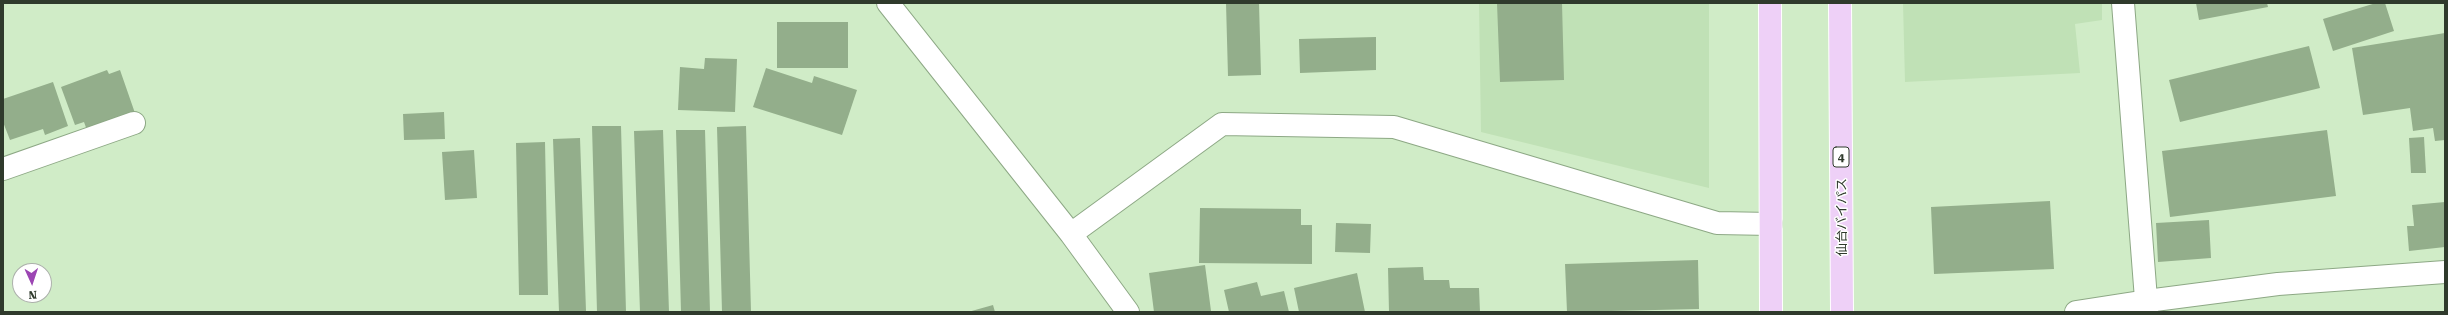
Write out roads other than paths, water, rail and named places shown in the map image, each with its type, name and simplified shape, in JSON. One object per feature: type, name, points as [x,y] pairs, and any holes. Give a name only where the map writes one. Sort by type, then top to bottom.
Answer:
[{"type":"highway","points":[[1770,3],[1771,312]]},
{"type":"highway","name":"仙台バイパス","points":[[1840,3],[1842,312]]},
{"type":"street","points":[[888,3],[1071,234],[1128,312]]},
{"type":"street","points":[[2123,3],[2147,306]]},
{"type":"street","points":[[3,169],[134,124]]},
{"type":"street","points":[[1071,234],[1222,124],[1394,127],[1717,223],[1771,224]]},
{"type":"street","points":[[2076,312],[2147,306],[2278,284],[2445,272]]}]
